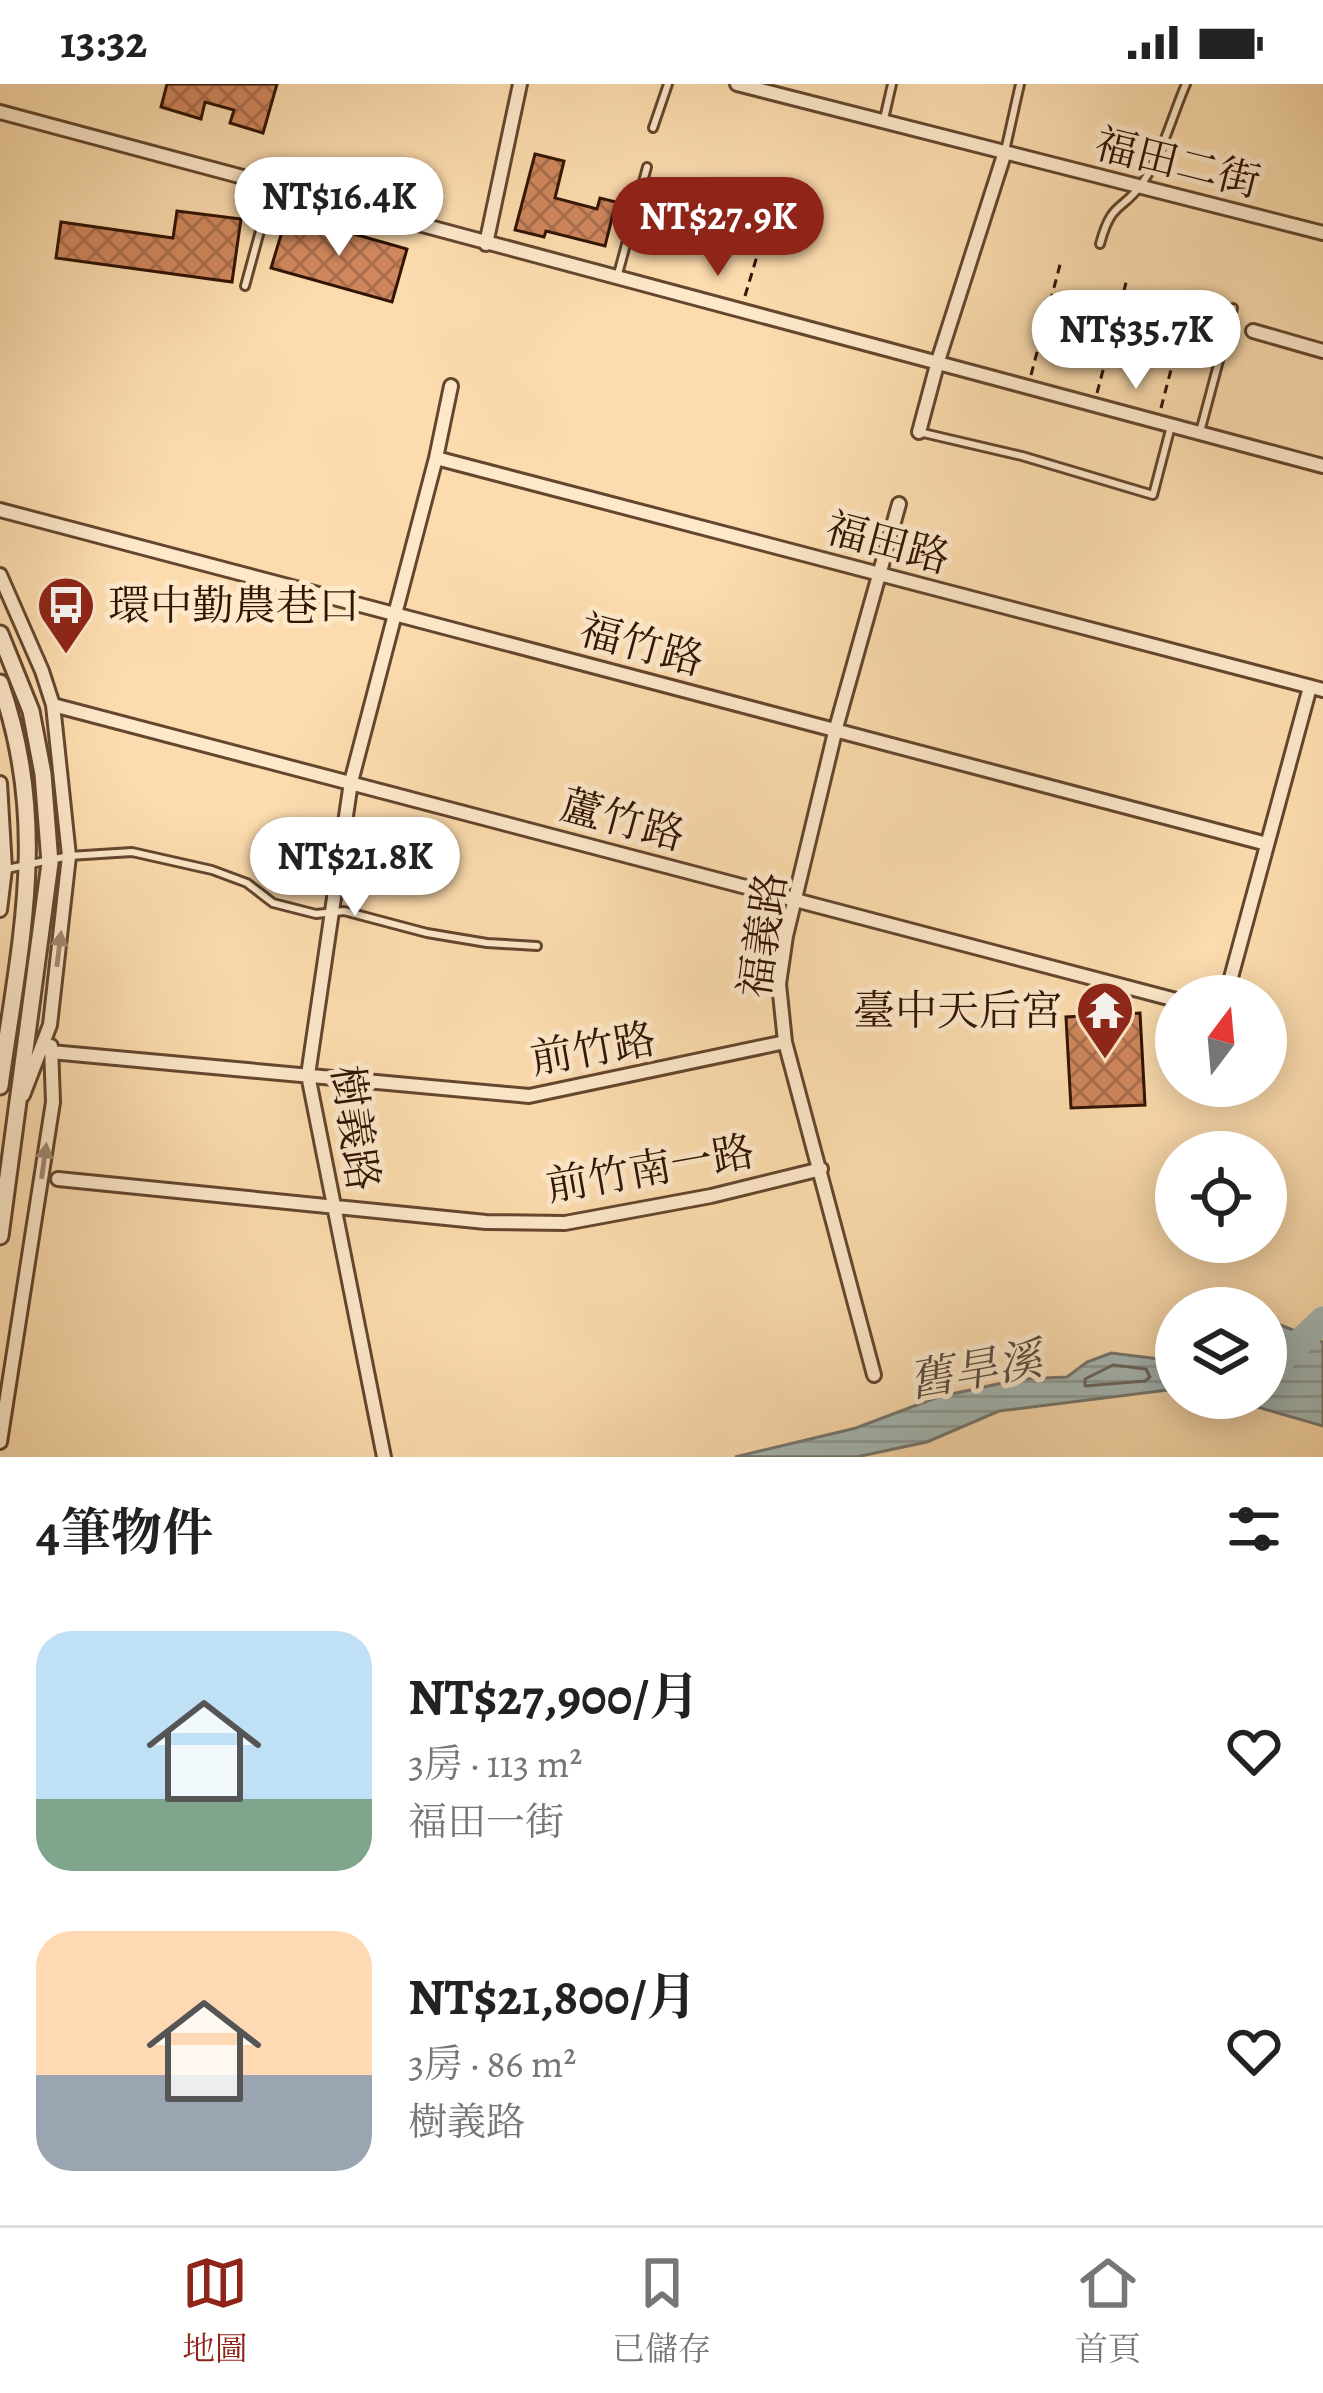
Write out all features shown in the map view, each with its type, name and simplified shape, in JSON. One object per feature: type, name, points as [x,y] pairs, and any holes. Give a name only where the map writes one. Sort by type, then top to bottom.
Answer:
[{"type":"street","points":[[486,244],[520,84]]},
{"type":"street","name":"福田二街","points":[[737,84],[1323,233]]},
{"type":"street","points":[[0,112],[1323,466]]},
{"type":"street","points":[[919,432],[1005,152]]},
{"type":"street","points":[[1253,331],[1323,351]]},
{"type":"street","name":"樹義路","points":[[384,1457],[308,1075],[351,782],[451,386]]},
{"type":"street","name":"福田路","points":[[436,458],[1317,688]]},
{"type":"street","name":"福義路","points":[[874,1375],[785,1042],[779,983],[836,728],[898,504]]},
{"type":"street","name":"福竹路","points":[[0,510],[1267,844]]},
{"type":"street","points":[[0,575],[34,650],[52,705],[69,856],[50,1025],[53,1102],[0,1442]]},
{"type":"street","points":[[0,634],[31,711],[43,774],[50,863],[0,1237]]},
{"type":"street","points":[[0,683],[22,760],[30,866],[0,1086]]},
{"type":"street","points":[[1232,975],[1317,688]]},
{"type":"street","name":"蘆竹路","points":[[52,705],[1155,994]]},
{"type":"street","points":[[0,783],[5,869],[0,910]]},
{"type":"street","points":[[21,1102],[50,1025]]},
{"type":"street","name":"前竹路","points":[[51,1052],[529,1096],[785,1042]]},
{"type":"street","name":"前竹南一路","points":[[58,1179],[486,1222],[565,1223],[711,1196],[821,1169]]},
{"type":"lane","points":[[653,128],[668,84]]},
{"type":"lane","points":[[883,122],[892,84]]},
{"type":"lane","points":[[1005,152],[1020,84]]},
{"type":"lane","points":[[1100,244],[1115,206],[1141,187],[1186,84]]},
{"type":"lane","points":[[617,278],[647,167]]},
{"type":"lane","points":[[245,286],[272,188]]},
{"type":"lane","points":[[1199,434],[1233,308]]},
{"type":"lane","points":[[919,432],[1153,494],[1164,424]]},
{"type":"lane","points":[[5,869],[69,856],[132,852],[212,870],[247,883],[273,903],[316,914],[376,917],[427,933],[488,944],[537,946]]},
{"type":"path","points":[[741,310],[766,223]]},
{"type":"path","points":[[1028,386],[1061,261]]},
{"type":"path","points":[[1094,404],[1127,278]]},
{"type":"path","points":[[1164,424],[1191,293]]},
{"type":"water","points":[[1287,1328],[1323,1342],[1323,1426],[1287,1416]]},
{"type":"water","name":"舊旱溪","points":[[1111,1353],[1155,1358],[1155,1392],[999,1411],[927,1442],[856,1457],[735,1457],[856,1428],[938,1397],[1021,1379],[1067,1377]]},
{"type":"building","points":[[167,84],[277,84],[263,133],[230,123],[234,110],[205,102],[201,119],[161,107]]},
{"type":"building","points":[[535,154],[564,161],[555,198],[597,209],[600,198],[616,202],[605,246],[546,231],[544,237],[515,230]]},
{"type":"building","points":[[177,211],[241,219],[232,282],[56,258],[61,222],[173,238]]},
{"type":"building","points":[[287,215],[407,249],[392,302],[271,268]]},
{"type":"building","name":"臺中天后宮","points":[[1140,1013],[1145,1105],[1071,1108],[1066,1017]]},
{"type":"waterway","points":[[1287,1354],[1323,1320]]},
{"type":"place","name":"環中勤農巷口","points":[[66,656]]},
{"type":"place","name":"臺中天后宮","points":[[1105,1061]]}]
